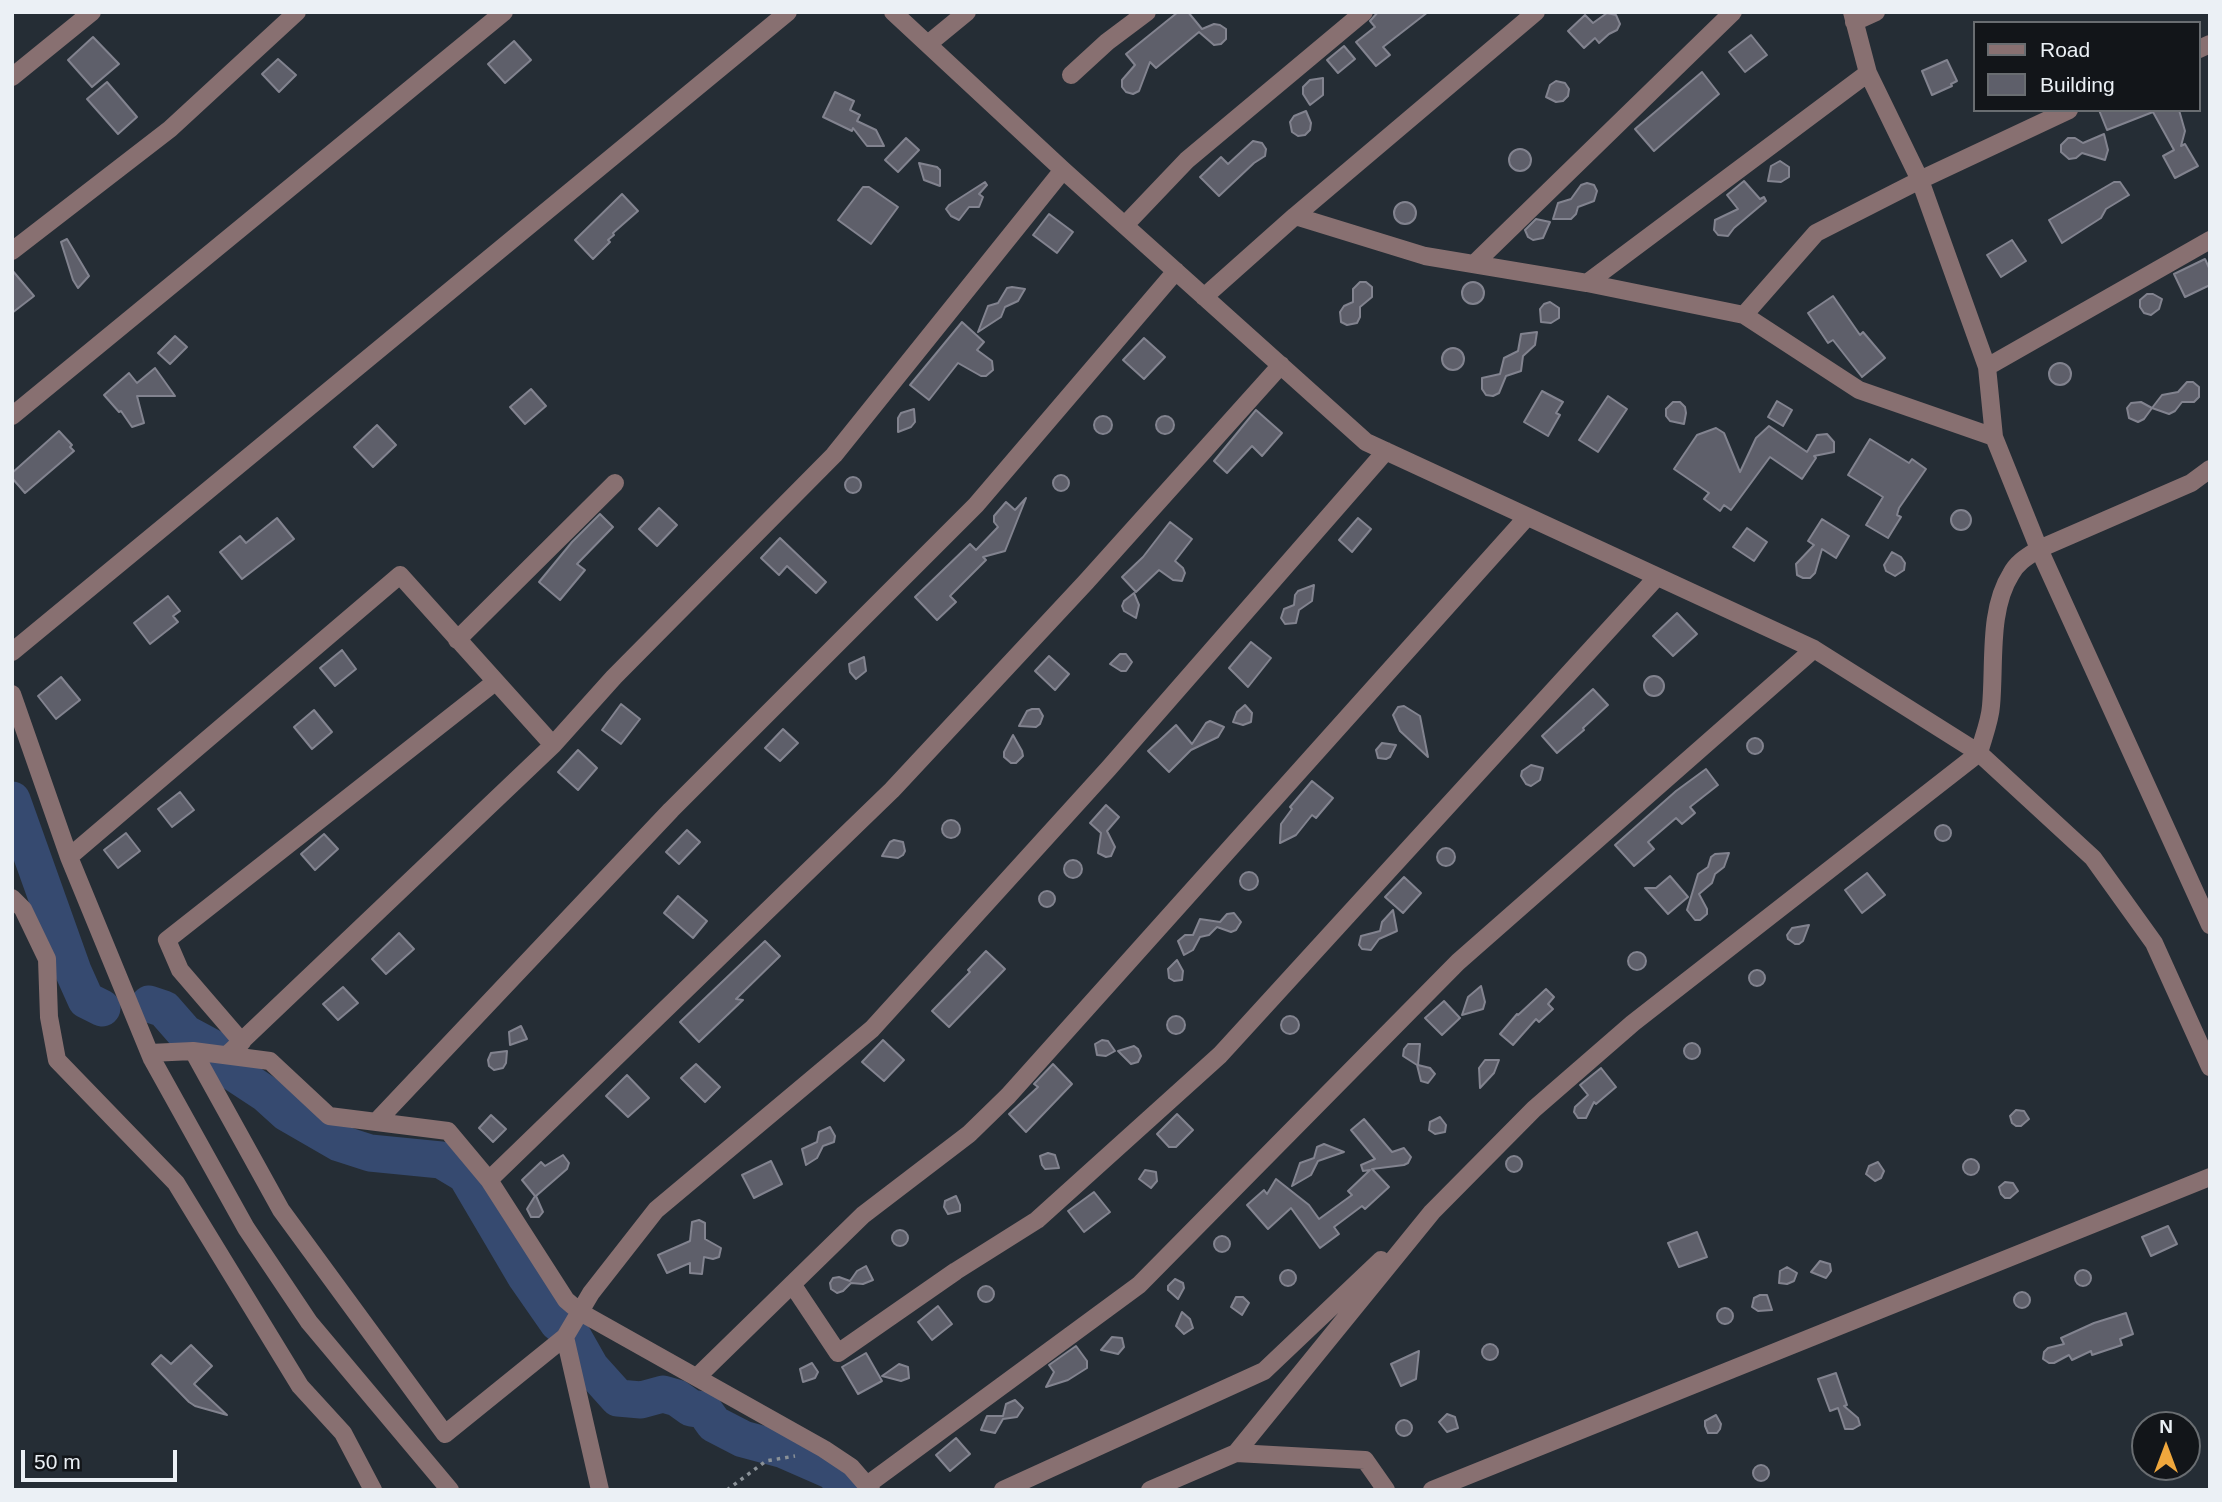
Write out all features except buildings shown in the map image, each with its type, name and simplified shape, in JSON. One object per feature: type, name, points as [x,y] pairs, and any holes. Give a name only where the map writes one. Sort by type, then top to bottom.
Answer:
[{"type":"street","points":[[12,77],[92,12]]},
{"type":"street","points":[[12,251],[170,129],[297,12]]},
{"type":"street","points":[[12,416],[504,12]]},
{"type":"street","points":[[12,652],[788,12]]},
{"type":"street","points":[[893,12],[1063,170],[1366,442],[1814,649],[1979,753],[2093,858],[2154,943],[2210,1067]]},
{"type":"street","points":[[928,44],[967,12]]},
{"type":"street","points":[[1071,75],[1107,42],[1147,12]]},
{"type":"street","points":[[1125,225],[1186,160],[1364,12]]},
{"type":"street","points":[[1203,297],[1536,12]]},
{"type":"street","points":[[1475,263],[1733,12]]},
{"type":"street","points":[[1876,12],[1853,17],[1868,73],[1920,180],[1987,367],[1994,437],[2039,549],[2210,925]]},
{"type":"street","points":[[1587,283],[1868,73]]},
{"type":"street","points":[[1744,314],[1816,233],[1920,180],[2065,112]]},
{"type":"street","points":[[227,1055],[553,745],[614,677],[834,454],[1063,170]]},
{"type":"street","points":[[1295,216],[1425,256],[1587,283],[1744,314],[1859,390],[1994,437]]},
{"type":"street","points":[[1987,367],[2210,240]]},
{"type":"street","points":[[376,1122],[671,810],[976,505],[1175,271]]},
{"type":"street","points":[[489,1180],[892,790],[1086,582],[1281,365]]},
{"type":"street","points":[[193,1051],[281,1210],[445,1434],[565,1336],[591,1293],[656,1210],[872,1029],[1109,768],[1385,451]]},
{"type":"street","points":[[1003,1490],[1264,1371],[1432,1212],[1534,1109],[1633,1023],[1979,753],[1991,709],[1994,641],[2004,589],[2011,573],[2020,562],[2039,549],[2191,483],[2210,469]]},
{"type":"street","points":[[457,640],[615,484]]},
{"type":"street","points":[[697,1377],[863,1215],[969,1134],[1008,1096],[1527,517]]},
{"type":"street","points":[[69,857],[400,575],[553,745]]},
{"type":"street","points":[[792,1284],[838,1353],[956,1271],[1037,1220],[1220,1055],[1657,577]]},
{"type":"street","points":[[150,1053],[193,1051],[270,1061],[329,1116],[448,1131],[489,1180],[566,1300],[580,1312],[824,1448],[851,1467],[869,1488],[1139,1286],[1458,962],[1814,649]]},
{"type":"street","points":[[242,1042],[180,970],[167,940],[495,682]]},
{"type":"street","points":[[12,694],[69,857],[150,1053],[246,1228],[309,1322],[450,1490]]},
{"type":"street","points":[[12,898],[23,909],[47,959],[49,1017],[57,1060],[176,1183],[300,1386],[343,1433],[373,1490]]},
{"type":"street","points":[[1432,1490],[2210,1177]]},
{"type":"street","points":[[1236,1453],[1432,1212]]},
{"type":"street","points":[[565,1336],[600,1490]]},
{"type":"street","points":[[1150,1490],[1236,1453],[1365,1460],[1386,1490]]},
{"type":"path","points":[[727,1490],[766,1461],[824,1448]]},
{"type":"waterway","points":[[12,800],[73,971],[86,1000],[102,1008]]},
{"type":"waterway","points":[[149,1004],[164,1009],[185,1033],[213,1048]]},
{"type":"waterway","points":[[225,1067],[266,1094],[287,1113],[339,1143],[370,1153],[441,1160],[466,1175],[526,1277],[558,1323]]},
{"type":"waterway","points":[[574,1338],[591,1368],[618,1398],[641,1400],[663,1394],[677,1398],[691,1408],[704,1410],[714,1424],[743,1439],[784,1450],[832,1471],[851,1490]]}]
